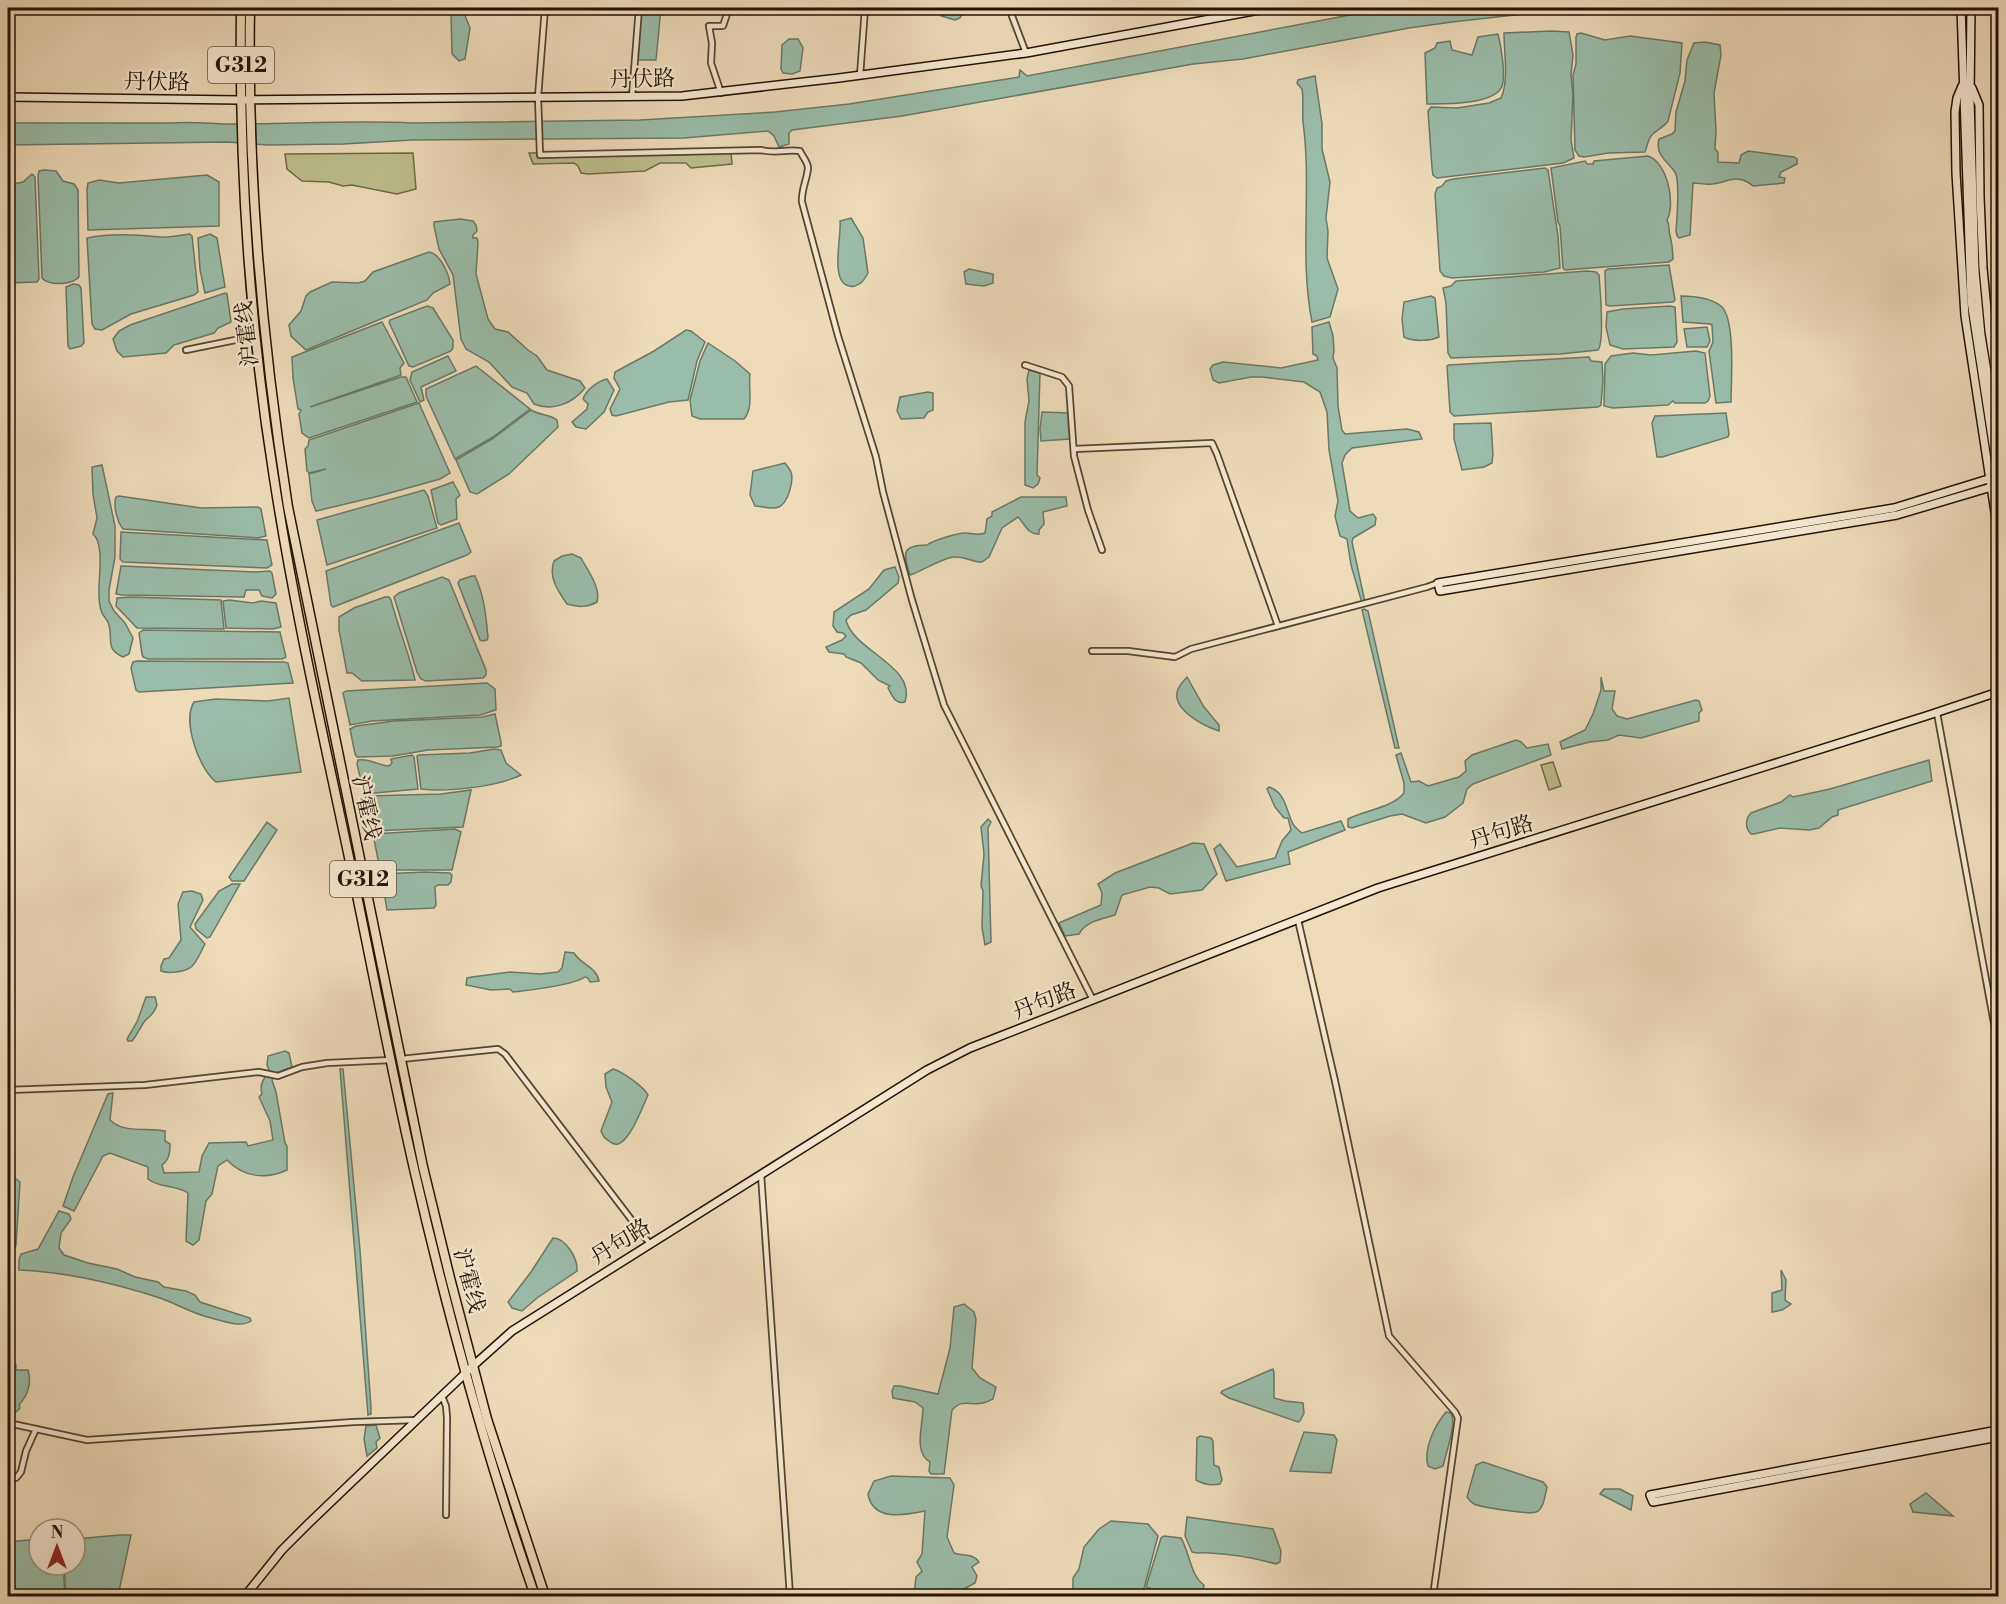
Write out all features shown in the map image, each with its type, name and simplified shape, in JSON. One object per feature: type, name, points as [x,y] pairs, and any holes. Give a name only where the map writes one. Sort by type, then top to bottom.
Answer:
[{"type":"highway","name":"沪霍线","points":[[241,8],[242,149],[255,336],[279,509],[396,1059],[487,1419],[545,1596]]},
{"type":"highway","name":"沪霍线","points":[[250,8],[250,100],[260,292],[273,408],[288,507],[426,1221],[478,1422],[535,1596]]},
{"type":"main road","name":"丹伏路","points":[[8,97],[538,101],[721,93],[1026,53],[1270,8]]},
{"type":"main road","points":[[1961,9],[1976,292],[1998,438]]},
{"type":"main road","points":[[1438,583],[1440,591],[1897,515],[1993,483],[1998,476],[1971,301],[1966,84],[1971,9]]},
{"type":"main road","points":[[1966,84],[1979,105],[1983,268],[1998,389]]},
{"type":"main road","points":[[1966,84],[1957,98],[1954,112],[1962,290],[1972,372],[1993,483],[1998,532]]},
{"type":"main road","name":"丹句路","points":[[245,1596],[282,1550],[512,1331],[927,1070],[970,1048],[1378,888],[1998,692]]},
{"type":"main road","points":[[1998,1430],[1650,1495],[1653,1502],[1998,1437]]},
{"type":"street","points":[[545,8],[538,101],[540,155],[800,151],[808,168],[801,194],[802,202],[838,336],[876,457],[895,537],[944,705],[1093,1000]]},
{"type":"street","points":[[632,97],[639,8]]},
{"type":"street","points":[[721,93],[711,63],[710,26],[723,26],[729,8]]},
{"type":"street","points":[[861,76],[865,8]]},
{"type":"street","points":[[1009,8],[1026,53]]},
{"type":"street","points":[[186,350],[255,336]]},
{"type":"street","points":[[1025,365],[1062,377],[1069,386],[1072,402],[1074,456],[1088,510],[1102,550]]},
{"type":"street","points":[[1074,449],[1212,443],[1278,626]]},
{"type":"street","points":[[1092,651],[1128,651],[1175,657],[1191,649],[1438,583]]},
{"type":"street","points":[[1937,713],[1998,1045]]},
{"type":"street","points":[[1298,920],[1389,1336],[1458,1418],[1433,1596]]},
{"type":"street","points":[[8,1090],[145,1085],[259,1072],[278,1076],[302,1067],[327,1063],[498,1049],[505,1054],[650,1244]]},
{"type":"street","points":[[761,1174],[790,1596]]},
{"type":"street","points":[[442,1396],[447,1418],[446,1515]]},
{"type":"street","points":[[8,1423],[87,1440],[354,1422],[417,1420]]},
{"type":"street","points":[[8,1477],[16,1478],[21,1472],[26,1451],[36,1429]]},
{"type":"green space","points":[[731,152],[732,164],[691,168],[686,163],[660,163],[645,171],[588,174],[581,173],[574,163],[533,164],[529,153]]},
{"type":"green space","points":[[413,153],[416,189],[397,194],[352,185],[302,181],[287,169],[285,154]]},
{"type":"green space","points":[[1553,762],[1561,786],[1549,790],[1541,765]]},
{"type":"shaded area","points":[[449,8],[462,8],[470,28],[465,59],[459,61],[452,54]]},
{"type":"shaded area","points":[[641,8],[661,8],[656,60],[638,60]]},
{"type":"shaded area","points":[[941,8],[966,8],[960,18],[955,20],[941,16]]},
{"type":"shaded area","points":[[1399,8],[1758,8],[1550,11],[1409,28],[1243,59],[1193,64],[902,116],[792,130],[789,133],[789,144],[779,147],[774,136],[768,131],[684,138],[412,140],[268,145],[227,142],[8,145],[8,123],[232,124],[640,120],[775,112],[849,104],[1019,77],[1020,70],[1027,76],[1350,15]]},
{"type":"shaded area","points":[[1569,32],[1573,55],[1571,140],[1574,158],[1563,163],[1437,178],[1433,175],[1428,111],[1431,107],[1457,108],[1489,103],[1501,98],[1505,75],[1504,33]]},
{"type":"shaded area","points":[[1581,33],[1605,40],[1630,36],[1682,43],[1680,73],[1668,121],[1651,136],[1645,152],[1608,153],[1584,157],[1579,156],[1575,150],[1573,75],[1576,64],[1576,37]]},
{"type":"shaded area","points":[[1498,34],[1503,75],[1502,86],[1497,92],[1480,100],[1427,104],[1425,53],[1435,48],[1437,43],[1450,41],[1452,50],[1472,55],[1478,37]]},
{"type":"shaded area","points":[[789,39],[798,39],[803,48],[800,71],[792,74],[783,73],[781,69],[782,45]]},
{"type":"shaded area","points":[[1705,42],[1720,45],[1721,55],[1714,93],[1715,149],[1718,152],[1718,162],[1739,163],[1741,155],[1748,151],[1794,157],[1797,159],[1797,164],[1781,172],[1779,177],[1785,178],[1784,183],[1753,186],[1743,180],[1733,179],[1710,184],[1693,183],[1690,235],[1679,238],[1676,231],[1677,176],[1660,154],[1658,145],[1659,139],[1675,131],[1676,112],[1685,81],[1687,60],[1694,43]]},
{"type":"shaded area","points":[[1315,76],[1322,124],[1322,149],[1330,182],[1326,218],[1327,258],[1338,289],[1330,317],[1312,322],[1306,273],[1303,97],[1302,89],[1297,83],[1298,80]]},
{"type":"shaded area","points":[[1648,156],[1660,166],[1668,184],[1670,213],[1667,220],[1673,259],[1669,262],[1565,270],[1551,168],[1585,161],[1587,164],[1593,164],[1594,161]]},
{"type":"shaded area","points":[[1545,168],[1548,170],[1558,236],[1560,268],[1544,272],[1452,278],[1444,276],[1440,271],[1435,194],[1437,188],[1453,179]]},
{"type":"shaded area","points":[[39,171],[56,171],[63,181],[74,184],[78,190],[79,277],[71,282],[55,283],[42,278],[38,176]]},
{"type":"shaded area","points":[[32,174],[35,177],[39,279],[37,282],[8,283],[8,185],[23,182]]},
{"type":"shaded area","points":[[207,175],[219,182],[219,226],[88,230],[88,183],[99,180],[119,183]]},
{"type":"shaded area","points":[[851,218],[863,238],[868,273],[862,282],[852,286],[844,283],[838,268],[840,221]]},
{"type":"shaded area","points":[[460,219],[473,221],[476,225],[477,231],[473,238],[477,238],[478,242],[476,274],[488,319],[495,329],[508,332],[537,356],[547,370],[580,381],[585,388],[569,402],[548,407],[534,404],[527,393],[512,387],[489,362],[466,349],[461,339],[453,275],[439,249],[434,226],[434,222]]},
{"type":"shaded area","points":[[190,234],[198,292],[131,314],[102,330],[95,329],[92,324],[87,238],[115,235],[168,237]]},
{"type":"shaded area","points":[[210,234],[217,238],[225,287],[205,293],[200,270],[198,238]]},
{"type":"shaded area","points":[[429,252],[437,256],[443,265],[450,284],[433,293],[427,300],[306,350],[291,336],[289,325],[301,311],[306,296],[310,292],[332,282],[365,281],[373,272]]},
{"type":"shaded area","points":[[1669,265],[1675,300],[1673,302],[1606,305],[1605,271],[1608,269]]},
{"type":"shaded area","points":[[969,269],[993,274],[993,283],[984,286],[966,284],[964,272]]},
{"type":"shaded area","points":[[1596,272],[1599,275],[1602,326],[1598,350],[1560,354],[1451,358],[1448,353],[1446,303],[1443,288],[1451,286],[1456,281]]},
{"type":"shaded area","points":[[73,284],[81,288],[84,343],[70,349],[68,346],[66,287]]},
{"type":"shaded area","points":[[225,293],[231,322],[218,328],[214,333],[174,345],[166,353],[123,357],[117,351],[113,339],[119,331],[130,325]]},
{"type":"shaded area","points":[[1431,296],[1435,298],[1439,337],[1412,340],[1404,337],[1402,319],[1404,302]]},
{"type":"shaded area","points":[[1681,296],[1712,301],[1721,306],[1726,313],[1732,351],[1731,402],[1716,403],[1709,351],[1713,342],[1712,325],[1683,322]]},
{"type":"shaded area","points":[[427,306],[433,308],[453,340],[453,348],[451,351],[413,367],[409,366],[389,322]]},
{"type":"shaded area","points":[[1675,307],[1677,342],[1674,347],[1623,349],[1610,345],[1606,327],[1607,312]]},
{"type":"shaded area","points":[[382,322],[404,363],[400,368],[401,375],[310,407],[401,377],[406,377],[417,402],[309,438],[302,433],[299,414],[301,410],[298,409],[292,357]]},
{"type":"shaded area","points":[[1329,322],[1333,336],[1333,358],[1337,368],[1338,406],[1342,430],[1345,434],[1407,429],[1419,432],[1422,439],[1352,448],[1345,455],[1342,463],[1350,511],[1358,518],[1373,514],[1376,518],[1375,525],[1353,538],[1352,542],[1365,602],[1362,603],[1351,565],[1347,539],[1340,536],[1335,516],[1338,501],[1329,450],[1327,412],[1320,392],[1304,382],[1262,377],[1219,383],[1213,380],[1210,369],[1213,365],[1223,362],[1281,368],[1318,360],[1313,354],[1312,327]]},
{"type":"shaded area","points":[[1707,327],[1710,341],[1707,347],[1687,347],[1684,329]]},
{"type":"shaded area","points":[[686,330],[691,331],[705,342],[697,361],[688,400],[612,415],[610,409],[620,389],[614,378],[615,372]]},
{"type":"shaded area","points":[[708,343],[750,374],[750,403],[744,419],[700,419],[692,416],[690,400],[700,361]]},
{"type":"shaded area","points":[[1696,351],[1705,353],[1710,396],[1705,403],[1675,403],[1673,401],[1668,405],[1613,408],[1604,406],[1605,364],[1611,356]]},
{"type":"shaded area","points":[[448,356],[456,371],[421,387],[424,400],[420,402],[410,380],[412,372]]},
{"type":"shaded area","points":[[1589,357],[1591,361],[1602,362],[1601,405],[1598,407],[1454,416],[1450,412],[1447,366],[1449,365]]},
{"type":"shaded area","points":[[476,366],[530,409],[493,437],[455,459],[426,396],[426,389]]},
{"type":"shaded area","points":[[1029,370],[1040,373],[1037,475],[1040,478],[1038,484],[1033,488],[1025,485],[1025,422],[1029,401],[1027,379]]},
{"type":"shaded area","points":[[607,379],[614,390],[604,412],[586,429],[576,427],[572,422],[587,409],[588,404],[583,399],[587,392]]},
{"type":"shaded area","points":[[933,393],[933,410],[928,412],[924,418],[901,419],[897,411],[900,397]]},
{"type":"shaded area","points":[[419,403],[450,473],[440,479],[316,511],[312,501],[309,474],[326,469],[309,473],[307,471],[305,449],[309,440]]},
{"type":"shaded area","points":[[531,410],[554,418],[557,420],[558,427],[509,474],[477,494],[470,492],[456,460],[492,439]]},
{"type":"shaded area","points":[[1042,412],[1070,413],[1070,439],[1041,441]]},
{"type":"shaded area","points":[[1726,413],[1728,437],[1657,457],[1652,423],[1655,416]]},
{"type":"shaded area","points":[[1491,423],[1492,463],[1484,467],[1462,470],[1454,439],[1454,424]]},
{"type":"shaded area","points":[[785,463],[791,471],[792,481],[785,501],[776,508],[755,506],[750,495],[753,471]]},
{"type":"shaded area","points":[[102,465],[115,526],[115,557],[109,601],[133,638],[129,654],[123,657],[117,654],[112,647],[109,625],[102,613],[99,601],[100,553],[97,539],[93,534],[97,518],[92,467]]},
{"type":"shaded area","points":[[453,482],[460,495],[456,499],[457,519],[441,525],[438,523],[431,490]]},
{"type":"shaded area","points":[[424,490],[428,496],[437,528],[327,565],[317,520]]},
{"type":"shaded area","points":[[119,496],[201,508],[258,507],[261,509],[266,536],[258,538],[123,529],[115,509],[115,500]]},
{"type":"shaded area","points":[[1021,497],[1066,497],[1067,506],[1043,512],[1044,524],[1039,534],[1029,531],[1018,517],[1002,528],[989,557],[982,562],[954,557],[910,575],[905,556],[908,549],[927,545],[956,534],[985,533],[987,519],[992,516],[992,512]]},
{"type":"shaded area","points":[[459,523],[471,552],[467,555],[333,607],[331,605],[326,571]]},
{"type":"shaded area","points":[[121,532],[267,540],[272,565],[267,568],[123,562],[120,559]]},
{"type":"shaded area","points":[[572,554],[581,558],[596,585],[598,597],[597,602],[593,604],[575,606],[567,604],[555,584],[552,573],[554,561]]},
{"type":"shaded area","points":[[121,566],[270,571],[276,594],[272,598],[262,596],[259,590],[246,590],[244,597],[116,594]]},
{"type":"shaded area","points":[[895,567],[899,577],[898,583],[866,610],[851,615],[846,620],[851,631],[860,641],[902,678],[906,689],[905,702],[902,703],[896,701],[892,696],[888,688],[890,686],[878,680],[861,663],[844,654],[829,652],[826,647],[846,636],[837,632],[833,626],[834,612],[869,589],[884,570]]},
{"type":"shaded area","points":[[475,576],[483,598],[488,637],[487,640],[482,641],[458,583]]},
{"type":"shaded area","points":[[442,577],[449,580],[486,670],[483,678],[426,681],[421,679],[417,672],[394,597]]},
{"type":"shaded area","points":[[385,597],[391,600],[415,680],[362,681],[352,673],[347,673],[339,630],[339,617],[354,608]]},
{"type":"shaded area","points":[[117,598],[221,600],[224,629],[137,628],[116,606]]},
{"type":"shaded area","points":[[223,601],[276,603],[281,627],[273,629],[226,628]]},
{"type":"shaded area","points":[[1362,610],[1368,611],[1399,748],[1395,748]]},
{"type":"shaded area","points":[[143,630],[280,632],[286,657],[282,659],[148,659],[142,654],[139,633]]},
{"type":"shaded area","points":[[133,662],[284,662],[288,663],[293,683],[139,692],[136,690],[131,668]]},
{"type":"shaded area","points":[[1187,677],[1204,707],[1219,725],[1219,731],[1197,721],[1179,703],[1178,689]]},
{"type":"shaded area","points":[[1601,677],[1604,691],[1615,691],[1612,709],[1617,716],[1627,719],[1696,700],[1699,701],[1702,710],[1699,713],[1699,721],[1641,738],[1619,735],[1608,740],[1562,749],[1560,742],[1585,730],[1601,690]]},
{"type":"shaded area","points":[[487,683],[495,689],[496,710],[480,715],[372,721],[350,725],[343,693],[346,691]]},
{"type":"shaded area","points":[[289,698],[301,772],[216,782],[204,767],[194,744],[190,721],[194,702],[216,699],[268,701]]},
{"type":"shaded area","points":[[495,714],[501,742],[501,746],[498,747],[428,750],[393,756],[357,757],[350,729],[356,726],[394,721],[482,717]]},
{"type":"shaded area","points":[[1516,740],[1527,748],[1548,744],[1551,755],[1473,784],[1467,789],[1463,803],[1445,817],[1426,823],[1402,814],[1352,828],[1348,827],[1348,819],[1393,802],[1404,793],[1404,783],[1396,755],[1401,753],[1411,782],[1419,781],[1428,786],[1459,777],[1466,771],[1465,761],[1472,755]]},
{"type":"shaded area","points":[[501,750],[506,763],[521,775],[499,783],[472,788],[421,789],[417,756],[470,753]]},
{"type":"shaded area","points":[[412,755],[418,789],[364,794],[358,760],[389,766],[392,763],[391,759]]},
{"type":"shaded area","points":[[1929,760],[1932,781],[1838,810],[1838,815],[1819,828],[1809,830],[1780,828],[1754,834],[1751,834],[1748,829],[1747,821],[1751,813],[1781,802],[1790,795],[1793,797],[1830,789]]},
{"type":"shaded area","points":[[1269,787],[1282,797],[1293,824],[1302,833],[1341,821],[1345,830],[1288,852],[1290,864],[1226,881],[1214,849],[1220,844],[1237,867],[1275,858],[1282,841],[1291,830],[1288,818],[1284,818],[1275,807],[1267,789]]},
{"type":"shaded area","points":[[471,790],[463,827],[373,831],[371,829],[365,798],[367,796],[441,794]]},
{"type":"shaded area","points":[[988,819],[991,822],[988,828],[991,942],[985,945],[982,928],[983,891],[981,886],[984,854],[981,827]]},
{"type":"shaded area","points":[[267,822],[277,830],[244,881],[232,881],[229,877]]},
{"type":"shaded area","points":[[455,829],[461,832],[452,870],[380,870],[373,834]]},
{"type":"shaded area","points":[[1193,843],[1204,844],[1217,874],[1202,890],[1170,894],[1159,888],[1150,887],[1122,895],[1115,915],[1090,923],[1079,934],[1065,936],[1059,923],[1101,905],[1102,893],[1098,884],[1115,873]]},
{"type":"shaded area","points":[[425,872],[452,875],[448,885],[435,887],[436,905],[434,908],[387,910],[381,874]]},
{"type":"shaded area","points":[[232,884],[240,884],[210,937],[207,938],[196,929],[195,924],[219,891]]},
{"type":"shaded area","points":[[192,891],[201,894],[203,900],[190,927],[205,944],[195,963],[188,969],[172,973],[161,971],[164,959],[169,958],[181,940],[178,904],[183,892]]},
{"type":"shaded area","points":[[565,952],[574,953],[595,972],[599,981],[590,982],[585,977],[561,985],[513,992],[510,989],[491,990],[466,985],[467,978],[472,977],[510,972],[540,974],[558,972],[562,968]]},
{"type":"shaded area","points":[[146,997],[155,997],[156,1009],[132,1041],[128,1041],[127,1039],[137,1022]]},
{"type":"shaded area","points":[[285,1051],[289,1053],[292,1067],[276,1073],[272,1080],[287,1146],[287,1170],[263,1176],[240,1170],[227,1160],[218,1166],[212,1194],[206,1201],[199,1240],[193,1245],[186,1241],[188,1193],[152,1182],[148,1179],[148,1167],[110,1153],[103,1156],[74,1211],[63,1206],[108,1094],[113,1093],[110,1120],[116,1124],[129,1129],[165,1131],[165,1141],[170,1144],[170,1147],[168,1159],[162,1165],[164,1173],[199,1172],[202,1156],[209,1143],[246,1142],[248,1146],[273,1140],[270,1121],[259,1097],[262,1094],[262,1082],[269,1070],[268,1056]]},
{"type":"shaded area","points":[[340,1069],[343,1069],[360,1250],[371,1408],[371,1414],[368,1415]]},
{"type":"shaded area","points":[[613,1069],[633,1080],[648,1095],[627,1137],[617,1144],[606,1139],[601,1131],[612,1102],[606,1087],[605,1074]]},
{"type":"shaded area","points":[[8,1101],[13,1103],[14,1170],[8,1175]]},
{"type":"shaded area","points":[[16,1179],[20,1182],[16,1245],[15,1249],[8,1251],[8,1180]]},
{"type":"shaded area","points":[[59,1211],[69,1214],[71,1219],[61,1233],[59,1248],[64,1255],[158,1282],[164,1287],[186,1291],[195,1295],[200,1302],[250,1318],[251,1321],[242,1324],[226,1322],[198,1314],[160,1298],[108,1283],[55,1273],[19,1270],[21,1254],[38,1249]]},
{"type":"shaded area","points":[[553,1238],[567,1245],[576,1261],[577,1271],[522,1311],[512,1308],[508,1302]]},
{"type":"shaded area","points":[[1781,1270],[1786,1280],[1785,1300],[1791,1304],[1782,1310],[1772,1312],[1772,1293],[1782,1290]]},
{"type":"shaded area","points":[[964,1304],[974,1312],[976,1319],[972,1368],[980,1378],[996,1387],[993,1399],[978,1404],[963,1403],[952,1410],[944,1474],[931,1474],[930,1462],[925,1458],[920,1445],[923,1408],[915,1402],[893,1398],[892,1391],[894,1386],[900,1386],[938,1394],[950,1348],[954,1307]]},
{"type":"shaded area","points":[[14,1363],[16,1370],[28,1370],[29,1385],[19,1405],[20,1408],[10,1418],[8,1417],[8,1366]]},
{"type":"shaded area","points":[[1273,1369],[1274,1398],[1303,1403],[1304,1413],[1298,1422],[1229,1398],[1221,1393]]},
{"type":"shaded area","points":[[1446,1412],[1451,1413],[1453,1418],[1452,1431],[1443,1466],[1435,1469],[1428,1466],[1427,1452],[1434,1430]]},
{"type":"shaded area","points":[[376,1425],[380,1438],[376,1442],[377,1448],[367,1456],[364,1439],[366,1426]]},
{"type":"shaded area","points":[[1304,1432],[1334,1435],[1337,1440],[1331,1473],[1290,1471]]},
{"type":"shaded area","points":[[1200,1436],[1211,1438],[1213,1441],[1214,1465],[1219,1467],[1222,1480],[1220,1484],[1201,1483],[1196,1480],[1197,1438]]},
{"type":"shaded area","points":[[1483,1462],[1543,1482],[1547,1487],[1541,1508],[1532,1513],[1472,1503],[1467,1497],[1476,1465]]},
{"type":"shaded area","points":[[891,1476],[950,1478],[954,1485],[947,1537],[954,1553],[971,1556],[979,1562],[972,1567],[977,1576],[975,1583],[962,1590],[962,1596],[914,1596],[916,1577],[922,1571],[917,1562],[922,1554],[925,1511],[899,1515],[883,1513],[876,1509],[868,1494],[874,1481]]},
{"type":"shaded area","points":[[1604,1489],[1620,1489],[1633,1496],[1631,1510],[1600,1494]]},
{"type":"shaded area","points":[[1926,1493],[1953,1516],[1913,1512],[1910,1504]]},
{"type":"shaded area","points":[[1187,1517],[1273,1529],[1281,1551],[1280,1562],[1276,1564],[1235,1555],[1192,1552],[1185,1536]]},
{"type":"shaded area","points":[[1111,1521],[1148,1524],[1158,1536],[1142,1596],[1073,1596],[1073,1578],[1079,1569],[1084,1547],[1099,1529]]},
{"type":"shaded area","points":[[131,1535],[118,1596],[66,1596],[65,1577],[87,1577],[87,1538]]},
{"type":"shaded area","points":[[1164,1536],[1181,1538],[1193,1570],[1204,1585],[1203,1591],[1196,1596],[1173,1596],[1146,1587],[1161,1538]]},
{"type":"shaded area","points":[[27,1540],[27,1577],[64,1577],[65,1596],[8,1596],[8,1542]]}]
